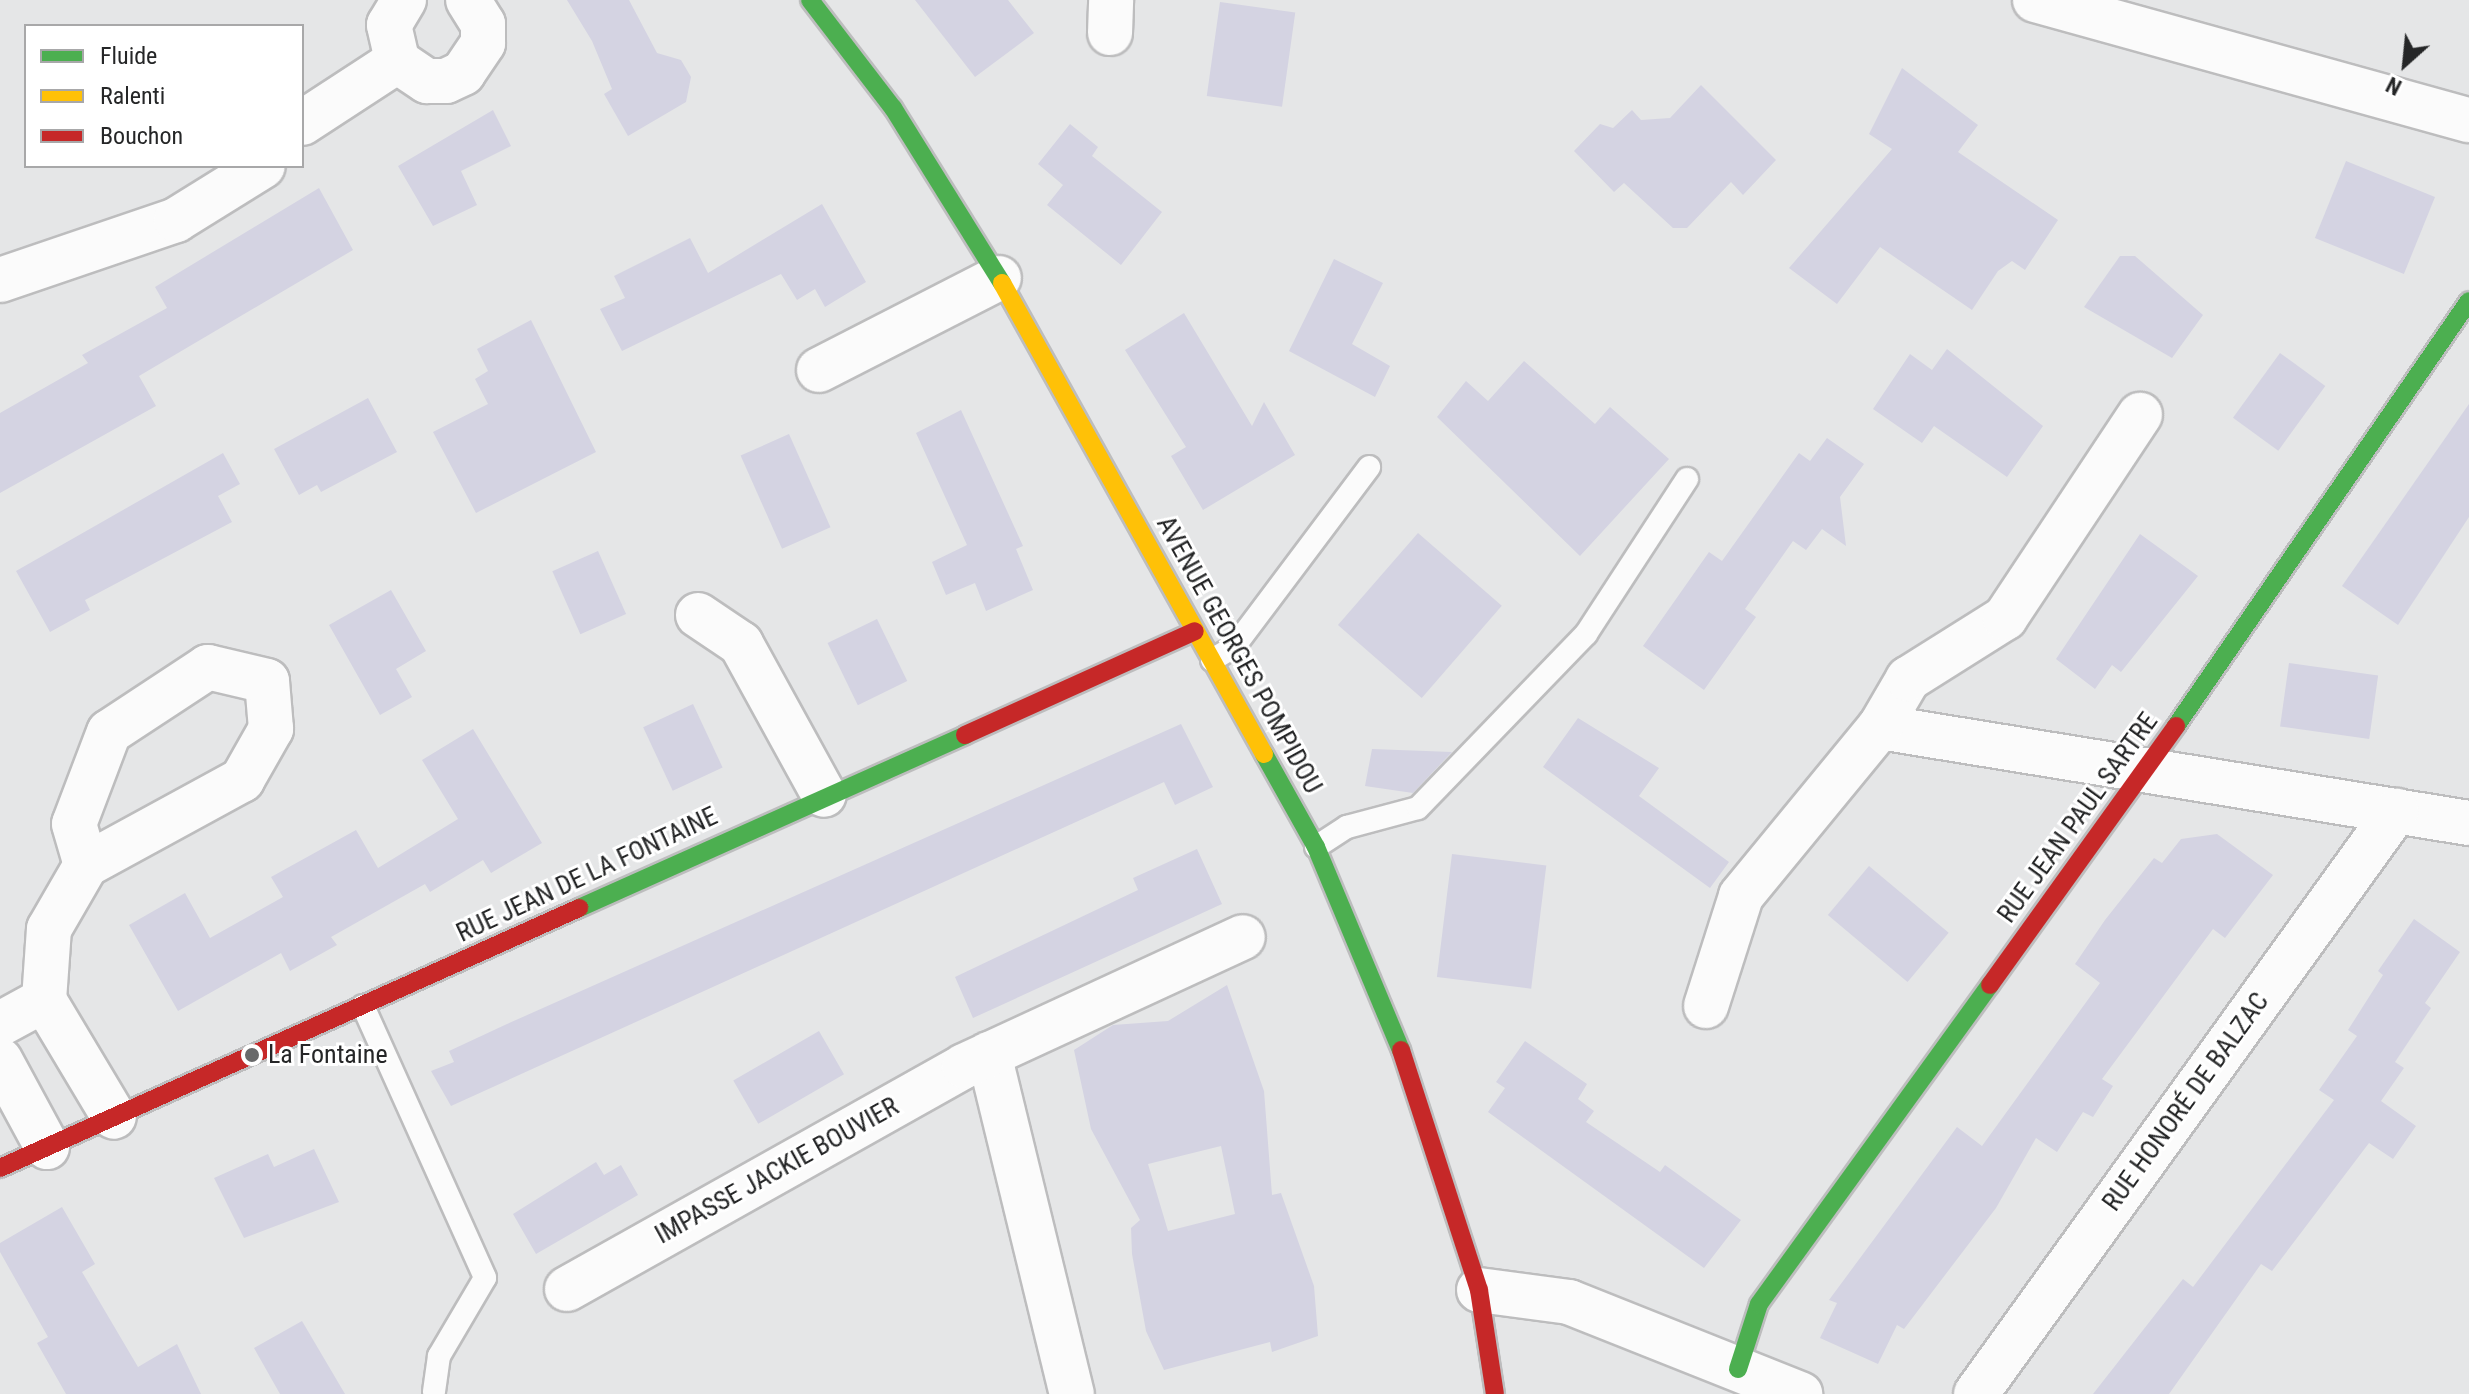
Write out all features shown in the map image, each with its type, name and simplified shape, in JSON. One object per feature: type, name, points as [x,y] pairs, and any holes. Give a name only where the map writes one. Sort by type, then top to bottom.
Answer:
[{"type":"street","points":[[404,0],[389,25],[397,61],[427,81],[463,73],[483,43],[483,24],[468,0]]},
{"type":"street","name":"AVENUE GEORGES POMPIDOU","points":[[810,0],[893,108],[999,278],[1316,847],[1415,1083],[1479,1290],[1495,1394]]},
{"type":"street","points":[[2035,0],[2469,120]]},
{"type":"street","points":[[304,122],[397,61]]},
{"type":"street","points":[[0,280],[176,220],[260,168]]},
{"type":"street","points":[[819,370],[999,278]]},
{"type":"street","name":"RUE JEAN PAUL SARTRE","points":[[1738,1369],[1759,1304],[2145,771],[2469,301]]},
{"type":"street","points":[[1706,1006],[1741,896],[1880,727],[1908,679],[2005,618],[2140,415]]},
{"type":"street","points":[[698,615],[741,644],[824,795]]},
{"type":"street","name":"RUE JEAN DE LA FONTAINE","points":[[0,1168],[824,795],[1195,631]]},
{"type":"street","points":[[86,865],[74,824],[109,732],[208,667],[267,681],[271,729],[242,780],[86,865],[49,929],[44,1000],[114,1117]]},
{"type":"street","points":[[1880,727],[2469,823]]},
{"type":"street","name":"RUE HONORÉ DE BALZAC","points":[[1976,1394],[2396,811]]},
{"type":"street","name":"IMPASSE JACKIE BOUVIER","points":[[567,1289],[989,1054],[1243,937]]},
{"type":"street","points":[[0,1024],[44,1000]]},
{"type":"street","points":[[989,1054],[1072,1394]]},
{"type":"street","points":[[0,1060],[47,1147]]},
{"type":"street","points":[[1479,1290],[1569,1302],[1800,1394]]},
{"type":"lane","points":[[1212,660],[1234,647],[1369,467]]},
{"type":"lane","points":[[1316,847],[1347,827],[1418,808],[1586,634],[1687,479]]},
{"type":"lane","points":[[363,1006],[485,1278],[439,1356],[434,1392]]},
{"type":"building","points":[[567,0],[629,0],[657,53],[681,60],[691,77],[686,102],[628,136],[604,94],[612,89],[592,41]]},
{"type":"building","points":[[915,0],[1008,0],[1034,33],[975,77]]},
{"type":"building","points":[[1220,2],[1295,13],[1282,107],[1207,96]]},
{"type":"building","points":[[1902,68],[1978,125],[1958,152],[2058,220],[2025,270],[2012,261],[1998,271],[1972,310],[1880,247],[1837,304],[1789,268],[1892,149],[1869,134]]},
{"type":"building","points":[[1701,85],[1776,160],[1743,195],[1731,182],[1687,228],[1673,228],[1624,183],[1614,192],[1574,151],[1600,124],[1613,128],[1632,110],[1641,120],[1670,118]]},
{"type":"building","points":[[493,110],[511,146],[461,171],[477,205],[433,226],[398,166]]},
{"type":"building","points":[[1070,124],[1098,147],[1092,156],[1162,212],[1121,265],[1047,205],[1063,185],[1038,164]]},
{"type":"building","points":[[2346,161],[2435,197],[2404,274],[2315,238]]},
{"type":"building","points":[[319,188],[353,250],[139,376],[156,406],[0,493],[0,413],[88,363],[82,355],[167,308],[155,287]]},
{"type":"building","points":[[822,204],[866,282],[825,307],[815,289],[797,300],[781,274],[622,351],[600,309],[625,298],[614,276],[690,238],[708,273]]},
{"type":"building","points":[[2120,256],[2135,256],[2203,315],[2172,358],[2084,307]]},
{"type":"building","points":[[1334,259],[1383,283],[1352,344],[1390,366],[1375,397],[1289,351]]},
{"type":"building","points":[[1184,313],[1252,426],[1264,402],[1295,455],[1203,510],[1171,456],[1186,447],[1125,350]]},
{"type":"building","points":[[531,320],[596,452],[476,513],[433,432],[488,404],[475,379],[488,371],[477,349]]},
{"type":"building","points":[[1947,349],[2043,426],[2007,477],[1934,426],[1922,443],[1873,409],[1910,354],[1932,370]]},
{"type":"building","points":[[2280,353],[2325,386],[2278,451],[2233,418]]},
{"type":"building","points":[[1524,361],[1595,424],[1610,407],[1669,459],[1580,556],[1437,417],[1466,381],[1488,401]]},
{"type":"building","points":[[368,398],[397,452],[321,492],[317,485],[299,495],[274,449]]},
{"type":"building","points":[[2469,404],[2469,517],[2398,625],[2342,586]]},
{"type":"building","points":[[961,410],[1023,546],[1016,549],[1033,590],[986,611],[975,583],[946,595],[932,562],[967,545],[916,433]]},
{"type":"building","points":[[789,434],[830,527],[782,549],[741,456]]},
{"type":"building","points":[[1827,438],[1864,464],[1840,497],[1846,546],[1822,529],[1806,550],[1793,541],[1745,609],[1756,617],[1704,690],[1643,646],[1709,552],[1722,561],[1799,453],[1810,461]]},
{"type":"building","points":[[223,453],[240,484],[218,496],[232,522],[85,600],[90,610],[50,632],[16,571]]},
{"type":"building","points":[[1418,533],[1502,606],[1422,698],[1338,625]]},
{"type":"building","points":[[2140,534],[2198,576],[2121,672],[2112,665],[2095,689],[2056,659]]},
{"type":"building","points":[[598,551],[626,614],[580,634],[552,571]]},
{"type":"building","points":[[391,590],[426,651],[396,669],[412,697],[380,715],[329,625]]},
{"type":"building","points":[[877,619],[907,681],[858,705],[828,643]]},
{"type":"building","points":[[2289,663],[2378,676],[2369,739],[2280,726]]},
{"type":"building","points":[[693,704],[723,767],[673,791],[643,727]]},
{"type":"building","points":[[1578,718],[1659,768],[1639,796],[1729,862],[1710,888],[1543,767]]},
{"type":"building","points":[[1181,724],[1213,787],[1175,805],[1164,782],[451,1106],[431,1071],[454,1062],[449,1051],[507,1024]]},
{"type":"building","points":[[473,729],[542,843],[491,873],[483,860],[430,892],[425,884],[331,937],[337,945],[290,971],[281,953],[178,1011],[129,925],[185,893],[210,938],[283,897],[271,877],[356,830],[378,868],[458,819],[422,760]]},
{"type":"building","points":[[1372,749],[1452,752],[1413,793],[1365,786]]},
{"type":"building","points":[[2217,834],[2273,875],[2225,938],[2213,929],[2102,1079],[2113,1086],[2093,1117],[2083,1112],[2057,1152],[2036,1138],[1996,1208],[1904,1329],[1897,1325],[1878,1364],[1820,1338],[1837,1303],[1829,1300],[1957,1127],[1982,1146],[2100,983],[2075,964],[2105,920],[2154,858],[2162,863],[2181,839]]},
{"type":"building","points":[[1197,849],[1222,904],[973,1018],[955,977],[1138,890],[1133,878]]},
{"type":"building","points":[[1452,854],[1546,866],[1531,989],[1437,977]]},
{"type":"building","points":[[1869,866],[1949,933],[1908,982],[1828,915]]},
{"type":"building","points":[[2414,919],[2460,952],[2425,1003],[2431,1008],[2395,1062],[2404,1068],[2381,1101],[2416,1126],[2393,1159],[2369,1143],[2272,1271],[2261,1264],[2169,1394],[2093,1394],[2183,1279],[2193,1287],[2334,1100],[2319,1090],[2357,1036],[2348,1030],[2383,975],[2378,971]]},
{"type":"building","points":[[1227,985],[1264,1091],[1272,1195],[1281,1193],[1314,1286],[1318,1336],[1272,1352],[1270,1342],[1164,1370],[1146,1331],[1132,1254],[1131,1228],[1140,1220],[1091,1129],[1074,1050],[1113,1025],[1168,1021]],"holes":[[[1221,1146],[1235,1214],[1168,1231],[1148,1164]]]},
{"type":"building","points":[[819,1031],[844,1074],[758,1124],[733,1080]]},
{"type":"building","points":[[1525,1041],[1587,1084],[1578,1099],[1594,1111],[1586,1122],[1660,1172],[1665,1165],[1741,1220],[1704,1268],[1488,1112],[1505,1088],[1496,1082]]},
{"type":"building","points":[[314,1149],[339,1202],[244,1238],[214,1178],[268,1154],[274,1167]]},
{"type":"building","points":[[596,1162],[604,1175],[621,1165],[638,1195],[536,1254],[513,1214]]},
{"type":"building","points":[[62,1207],[95,1264],[82,1272],[138,1367],[177,1344],[201,1394],[66,1394],[37,1343],[48,1337],[0,1252],[0,1243]]},
{"type":"building","points":[[302,1321],[345,1394],[280,1394],[254,1348]]},
{"type":"traffic: fast","points":[[810,0],[893,108],[1002,283]]},
{"type":"traffic: fast","points":[[2176,726],[2469,301]]},
{"type":"traffic: fast","points":[[579,908],[965,735]]},
{"type":"traffic: fast","points":[[1264,754],[1316,847],[1401,1050]]},
{"type":"traffic: fast","points":[[1738,1369],[1759,1304],[1990,985]]},
{"type":"traffic: slow","points":[[1002,283],[1264,754]]},
{"type":"traffic: jam","points":[[965,735],[1195,631]]},
{"type":"traffic: jam","points":[[1990,985],[2176,726]]},
{"type":"traffic: jam","points":[[0,1168],[579,908]]},
{"type":"traffic: jam","points":[[1401,1050],[1479,1290],[1495,1394]]},
{"type":"place","name":"La Fontaine","points":[[252,1055]]}]
